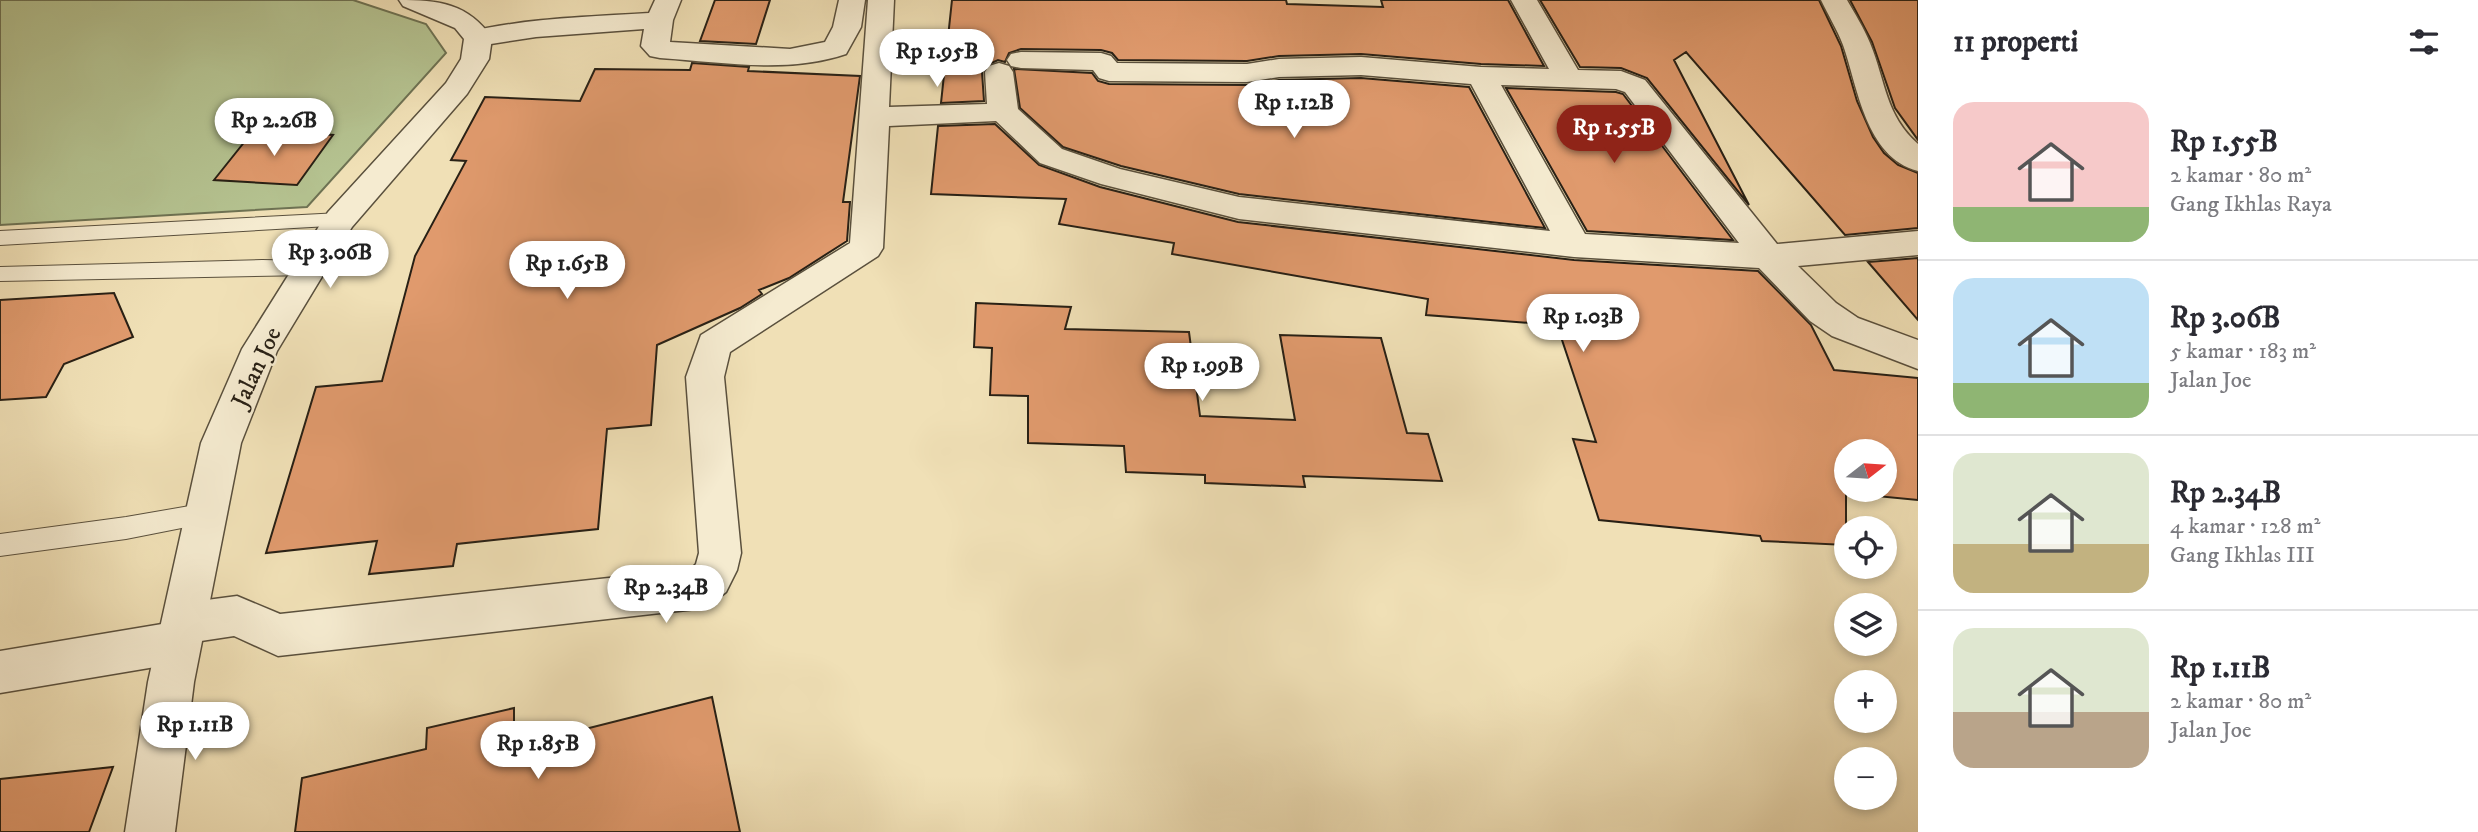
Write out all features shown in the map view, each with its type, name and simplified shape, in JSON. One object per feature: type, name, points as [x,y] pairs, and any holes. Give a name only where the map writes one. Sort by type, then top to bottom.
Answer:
[{"type":"street","points":[[412,0],[465,23],[478,38],[663,10],[655,46],[660,50],[790,57],[815,55],[836,48],[847,27],[852,0]]},
{"type":"street","points":[[0,672],[178,649],[237,616],[278,635],[696,590],[710,582],[716,574],[720,553],[705,377],[714,345],[866,248],[881,0]]},
{"type":"street","points":[[1524,0],[1568,78]]},
{"type":"street","points":[[1834,0],[1856,43],[1876,110],[1890,136],[1918,161]]},
{"type":"street","name":"Jalan Joe","points":[[150,832],[178,649],[221,443],[260,349],[340,220],[457,88],[475,59],[478,38]]},
{"type":"street","points":[[1003,112],[1010,66],[1101,62],[1109,72],[1247,73],[1279,68],[1361,66],[1481,76],[1612,79],[1635,86],[1768,257],[1824,312],[1845,327],[1918,355]]},
{"type":"street","points":[[1481,76],[1574,245]]},
{"type":"street","points":[[874,117],[1003,112],[1052,156],[1112,177],[1239,208],[1574,245],[1768,257],[1918,243]]},
{"type":"lane","points":[[0,238],[340,220]]},
{"type":"lane","points":[[0,274],[310,268]]},
{"type":"lane","points":[[0,545],[126,528],[207,513]]},
{"type":"green space","points":[[0,0],[353,0],[426,24],[446,53],[307,207],[0,225]]},
{"type":"building","points":[[715,0],[770,0],[756,44],[700,41]]},
{"type":"building","points":[[952,0],[1286,0],[1287,4],[1383,7],[1381,0],[1508,0],[1544,66],[1481,64],[1361,54],[1279,56],[1247,61],[1118,60],[1112,53],[1101,50],[1021,49],[1009,53],[1005,62],[998,60],[987,65],[982,72],[984,101],[941,103]]},
{"type":"building","points":[[1540,0],[1819,0],[1841,46],[1857,101],[1873,137],[1884,153],[1898,165],[1918,173],[1918,228],[1845,235],[1686,52],[1674,60],[1749,205],[1647,78],[1621,68],[1580,67]]},
{"type":"building","points":[[1850,0],[1918,0],[1918,140],[1895,108],[1872,42]]},
{"type":"building","points":[[692,63],[749,67],[748,71],[860,76],[843,202],[850,202],[847,241],[789,278],[759,290],[762,294],[740,308],[657,345],[651,425],[607,429],[598,529],[457,544],[453,566],[369,574],[377,541],[266,553],[316,387],[382,381],[415,256],[466,161],[451,160],[485,97],[580,101],[595,69],[690,70]]},
{"type":"building","points":[[1014,69],[1092,73],[1098,81],[1109,84],[1247,85],[1279,80],[1361,78],[1469,87],[1545,228],[1239,194],[1121,166],[1063,147],[1020,108]]},
{"type":"building","points":[[1506,88],[1623,94],[1733,240],[1587,231]]},
{"type":"building","points":[[995,124],[1039,165],[1100,187],[1238,222],[1574,260],[1758,271],[1811,325],[1834,370],[1918,378],[1918,500],[1897,498],[1897,439],[1834,439],[1834,502],[1846,502],[1846,516],[1834,516],[1834,544],[1762,541],[1760,536],[1599,520],[1573,439],[1596,442],[1557,325],[1426,315],[1428,299],[1172,254],[1174,243],[1059,224],[1066,199],[931,194],[938,126]]},
{"type":"building","points":[[254,130],[333,135],[297,185],[214,180]]},
{"type":"building","points":[[1918,258],[1918,320],[1868,262]]},
{"type":"building","points":[[114,293],[133,337],[64,364],[46,397],[0,400],[0,300]]},
{"type":"building","points":[[976,303],[1071,307],[1065,329],[1189,332],[1200,416],[1295,420],[1280,335],[1381,338],[1407,433],[1428,434],[1442,481],[1303,476],[1305,487],[1205,483],[1205,475],[1126,472],[1124,446],[1028,443],[1028,396],[990,395],[992,348],[974,347]]},
{"type":"building","points":[[712,697],[740,832],[295,832],[302,778],[426,749],[427,728],[514,708],[514,747]]},
{"type":"building","points":[[113,767],[89,832],[0,832],[0,779]]}]
